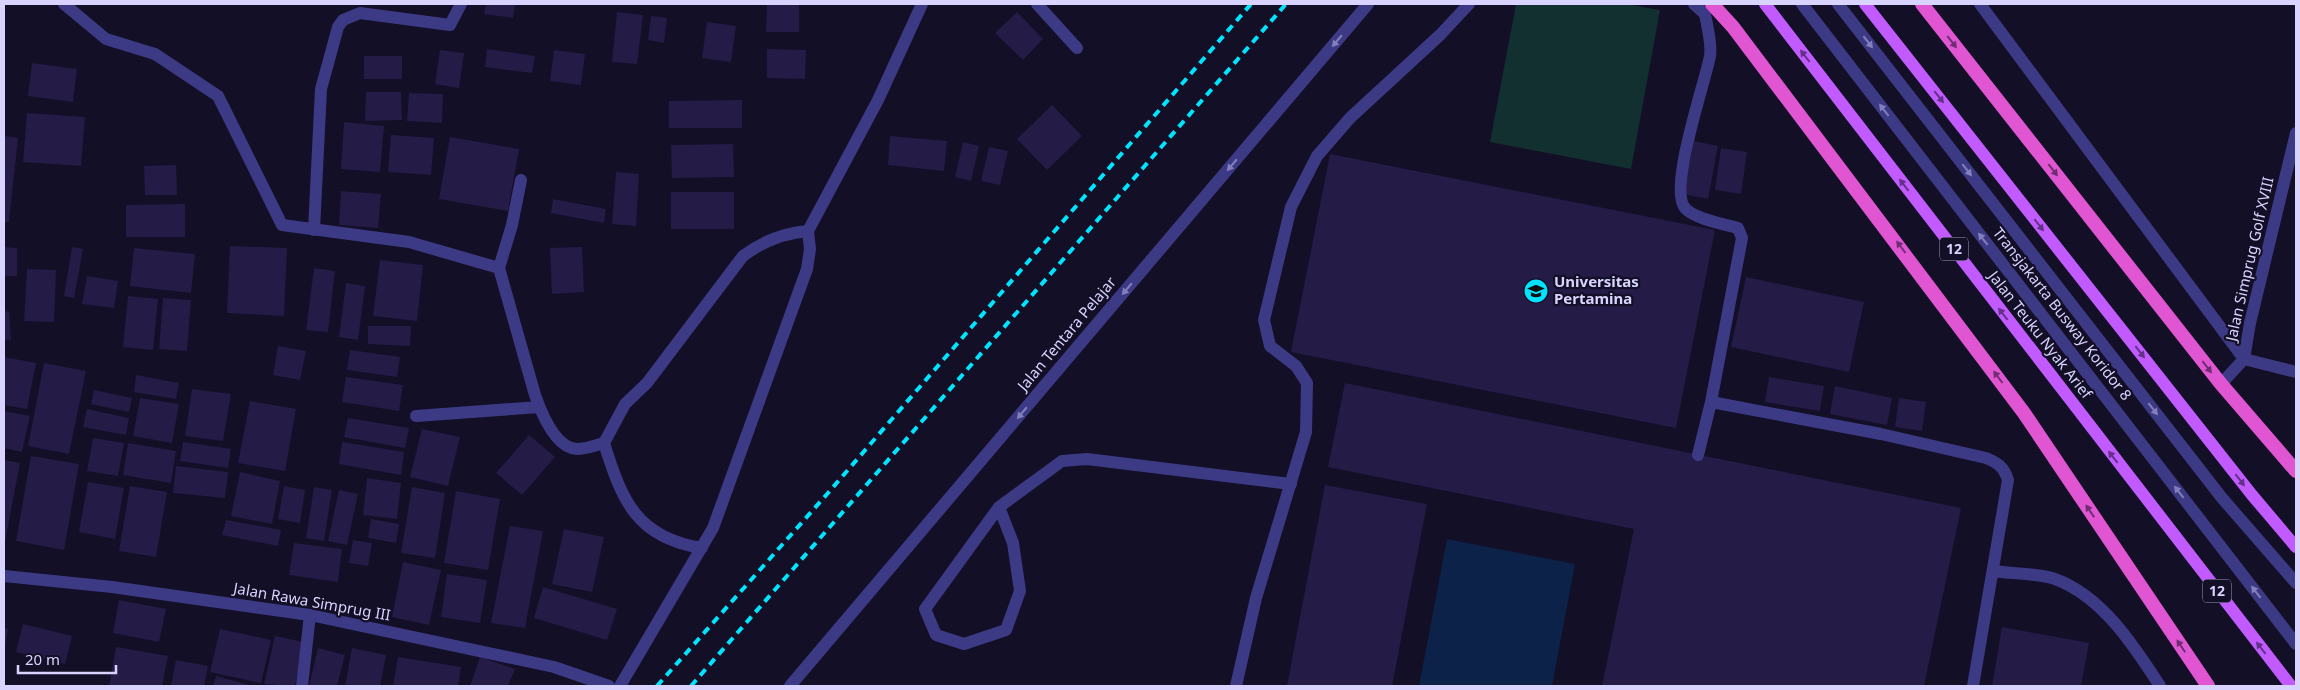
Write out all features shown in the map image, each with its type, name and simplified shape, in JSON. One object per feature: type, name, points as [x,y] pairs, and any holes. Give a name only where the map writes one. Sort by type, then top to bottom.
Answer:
[{"type":"highway","points":[[1712,4],[1733,27],[1859,192],[2024,413],[2208,686]]},
{"type":"highway","points":[[1922,4],[2221,384],[2296,471]]},
{"type":"main road","name":"Jalan Teuku Nyak Arief","points":[[1765,4],[2291,686]]},
{"type":"main road","points":[[1865,4],[2252,495],[2296,547]]},
{"type":"street","points":[[64,4],[106,39],[155,54],[218,96],[243,144],[279,222],[284,226],[409,242],[499,268]]},
{"type":"street","points":[[314,230],[321,89],[338,27],[343,20],[360,13],[450,25],[461,4]]},
{"type":"street","points":[[620,686],[712,528],[807,269],[810,248],[808,231],[878,100],[922,4]]},
{"type":"street","points":[[1037,4],[1076,48]]},
{"type":"street","name":"Jalan Tentara Pelajar","points":[[790,686],[1368,4]]},
{"type":"street","points":[[1236,686],[1256,598],[1306,432],[1307,383],[1296,366],[1270,346],[1264,320],[1290,207],[1317,156],[1350,118],[1440,35],[1469,4]]},
{"type":"street","points":[[1694,4],[1705,14],[1710,53],[1686,150],[1680,198],[1685,208],[1710,220],[1738,228],[1742,238],[1711,402],[1698,455]]},
{"type":"street","name":"Transjakarta Busway Koridor 8","points":[[1802,4],[2296,644]]},
{"type":"street","name":"Transjakarta Busway Koridor 8","points":[[1838,4],[2222,498],[2296,583]]},
{"type":"street","points":[[1980,4],[2244,359],[2296,372]]},
{"type":"street","name":"Jalan Simprug Golf XVIII","points":[[2221,384],[2244,359],[2250,324],[2294,150],[2296,133]]},
{"type":"street","points":[[521,180],[512,225],[499,268],[539,407],[555,434],[565,445],[577,449],[604,443]]},
{"type":"street","points":[[702,548],[679,544],[660,537],[644,523],[630,506],[614,476],[604,443],[625,404],[646,383],[744,256],[758,245],[773,239],[792,232],[808,231]]},
{"type":"street","points":[[1711,402],[1882,434],[1986,458],[1999,463],[2005,470],[2008,480],[1973,686]]},
{"type":"street","points":[[416,416],[539,407]]},
{"type":"street","points":[[999,507],[1014,543],[1020,591],[1006,630],[964,644],[936,635],[925,609],[999,507],[1062,462],[1087,459],[1291,484]]},
{"type":"street","points":[[1994,571],[2054,579],[2095,603],[2136,648],[2160,686]]},
{"type":"street","name":"Jalan Rawa Simprug III","points":[[4,576],[112,587],[310,615],[554,667],[609,686]]},
{"type":"street","points":[[302,686],[310,615]]},
{"type":"green space","points":[[1516,4],[1626,4],[1660,10],[1631,169],[1490,142]]},
{"type":"water","points":[[1447,539],[1575,564],[1552,686],[1419,686]]},
{"type":"building","points":[[486,4],[515,4],[513,18],[484,14]]},
{"type":"building","points":[[767,4],[799,4],[799,32],[766,32]]},
{"type":"building","points":[[617,12],[643,15],[637,64],[612,62]]},
{"type":"building","points":[[1017,12],[1043,39],[1023,60],[995,33]]},
{"type":"building","points":[[651,16],[667,18],[664,43],[648,40]]},
{"type":"building","points":[[707,22],[736,26],[731,62],[702,58]]},
{"type":"building","points":[[487,49],[535,56],[532,73],[485,67]]},
{"type":"building","points":[[767,49],[806,50],[805,79],[767,78]]},
{"type":"building","points":[[440,50],[464,53],[459,88],[435,84]]},
{"type":"building","points":[[554,50],[585,54],[581,85],[550,81]]},
{"type":"building","points":[[364,56],[402,56],[402,79],[364,79]]},
{"type":"building","points":[[32,63],[77,69],[73,102],[28,96]]},
{"type":"building","points":[[366,92],[401,92],[402,120],[365,121]]},
{"type":"building","points":[[409,93],[443,94],[442,123],[407,121]]},
{"type":"building","points":[[742,100],[742,128],[669,128],[669,101]]},
{"type":"building","points":[[1052,105],[1082,136],[1047,170],[1017,139]]},
{"type":"building","points":[[27,113],[85,117],[81,166],[23,162]]},
{"type":"building","points":[[344,122],[384,126],[380,172],[341,169]]},
{"type":"building","points":[[391,135],[434,138],[431,175],[388,172]]},
{"type":"building","points":[[4,136],[18,138],[9,222],[4,222]]},
{"type":"building","points":[[890,136],[947,141],[944,171],[888,165]]},
{"type":"building","points":[[450,137],[519,149],[508,211],[439,199]]},
{"type":"building","points":[[1694,141],[1718,146],[1708,199],[1683,194]]},
{"type":"building","points":[[963,142],[979,146],[971,181],[955,177]]},
{"type":"building","points":[[733,144],[734,177],[672,178],[671,145]]},
{"type":"building","points":[[989,147],[1008,151],[1000,185],[981,181]]},
{"type":"building","points":[[1721,148],[1747,152],[1741,194],[1715,190]]},
{"type":"building","points":[[1330,154],[1715,230],[1676,428],[1291,352]]},
{"type":"building","points":[[176,165],[177,195],[145,195],[144,166]]},
{"type":"building","points":[[616,172],[639,174],[636,226],[612,224]]},
{"type":"building","points":[[341,191],[381,194],[378,228],[339,225]]},
{"type":"building","points":[[671,192],[734,192],[734,229],[671,229]]},
{"type":"building","points":[[553,199],[606,209],[604,223],[551,213]]},
{"type":"building","points":[[185,204],[185,237],[126,237],[126,205]]},
{"type":"building","points":[[230,246],[287,248],[284,316],[227,313]]},
{"type":"building","points":[[4,247],[17,248],[17,276],[4,276]]},
{"type":"building","points":[[72,247],[83,249],[74,298],[64,296]]},
{"type":"building","points":[[582,247],[584,292],[552,294],[550,248]]},
{"type":"building","points":[[134,248],[195,254],[191,293],[130,286]]},
{"type":"building","points":[[380,260],[423,265],[417,321],[373,316]]},
{"type":"building","points":[[314,268],[335,271],[328,332],[306,330]]},
{"type":"building","points":[[27,269],[56,270],[54,322],[24,321]]},
{"type":"building","points":[[87,276],[118,281],[114,308],[82,304]]},
{"type":"building","points":[[1746,277],[1864,302],[1849,372],[1731,347]]},
{"type":"building","points":[[346,283],[365,286],[358,340],[339,337]]},
{"type":"building","points":[[128,296],[158,299],[153,350],[123,347]]},
{"type":"building","points":[[163,298],[191,300],[187,351],[159,349]]},
{"type":"building","points":[[9,311],[11,340],[4,340],[4,312]]},
{"type":"building","points":[[368,326],[411,326],[410,346],[368,344]]},
{"type":"building","points":[[278,346],[306,351],[300,380],[273,375]]},
{"type":"building","points":[[350,350],[400,357],[397,377],[347,370]]},
{"type":"building","points":[[4,357],[36,363],[27,409],[4,405]]},
{"type":"building","points":[[44,363],[86,371],[69,454],[28,446]]},
{"type":"building","points":[[136,375],[179,383],[176,399],[134,392]]},
{"type":"building","points":[[346,377],[403,385],[399,411],[342,402]]},
{"type":"building","points":[[1769,377],[1824,386],[1820,411],[1765,402]]},
{"type":"building","points":[[1345,383],[1961,508],[1924,686],[1602,686],[1634,529],[1328,467]]},
{"type":"building","points":[[1835,386],[1892,398],[1887,425],[1830,414]]},
{"type":"building","points":[[192,389],[231,394],[223,441],[185,436]]},
{"type":"building","points":[[94,390],[132,398],[129,412],[91,404]]},
{"type":"building","points":[[140,398],[179,404],[172,443],[133,436]]},
{"type":"building","points":[[1899,398],[1926,402],[1922,431],[1895,427]]},
{"type":"building","points":[[250,401],[296,409],[285,471],[238,463]]},
{"type":"building","points":[[87,409],[129,418],[126,435],[83,427]]},
{"type":"building","points":[[4,411],[30,416],[22,452],[4,448]]},
{"type":"building","points":[[348,418],[409,428],[405,448],[344,437]]},
{"type":"building","points":[[422,429],[460,437],[448,486],[410,477]]},
{"type":"building","points":[[529,435],[555,457],[522,495],[496,473]]},
{"type":"building","points":[[93,438],[124,443],[118,476],[87,471]]},
{"type":"building","points":[[183,442],[231,449],[228,468],[180,461]]},
{"type":"building","points":[[342,442],[404,452],[401,475],[339,464]]},
{"type":"building","points":[[128,443],[176,451],[171,483],[123,475]]},
{"type":"building","points":[[31,456],[79,464],[64,550],[16,541]]},
{"type":"building","points":[[4,460],[20,463],[5,542],[4,542]]},
{"type":"building","points":[[176,466],[228,472],[225,498],[173,493]]},
{"type":"building","points":[[240,472],[280,481],[272,524],[231,516]]},
{"type":"building","points":[[367,478],[401,483],[397,519],[363,515]]},
{"type":"building","points":[[88,482],[124,488],[115,539],[79,532]]},
{"type":"building","points":[[1325,485],[1427,504],[1392,686],[1287,686]]},
{"type":"building","points":[[130,486],[167,492],[156,557],[119,551]]},
{"type":"building","points":[[284,486],[305,490],[300,523],[278,519]]},
{"type":"building","points":[[314,487],[332,490],[324,541],[306,538]]},
{"type":"building","points":[[412,487],[445,493],[435,558],[401,553]]},
{"type":"building","points":[[339,490],[358,494],[347,545],[328,541]]},
{"type":"building","points":[[456,491],[500,499],[488,570],[444,563]]},
{"type":"building","points":[[371,519],[399,524],[396,543],[368,538]]},
{"type":"building","points":[[226,520],[281,530],[278,546],[222,535]]},
{"type":"building","points":[[510,526],[543,531],[525,628],[491,623]]},
{"type":"building","points":[[564,529],[604,537],[592,592],[552,584]]},
{"type":"building","points":[[353,540],[372,543],[368,566],[349,563]]},
{"type":"building","points":[[294,543],[342,549],[338,582],[289,575]]},
{"type":"building","points":[[403,562],[441,570],[429,625],[392,617]]},
{"type":"building","points":[[447,574],[487,580],[480,623],[441,617]]},
{"type":"building","points":[[543,587],[617,609],[607,640],[534,618]]},
{"type":"building","points":[[119,600],[166,609],[159,642],[113,633]]},
{"type":"building","points":[[23,624],[72,636],[65,664],[16,652]]},
{"type":"building","points":[[2002,627],[2089,643],[2081,686],[1992,686]]},
{"type":"building","points":[[4,628],[8,629],[5,646],[4,646]]},
{"type":"building","points":[[220,629],[271,640],[261,683],[210,672]]},
{"type":"building","points":[[275,636],[304,642],[295,686],[264,684]]},
{"type":"building","points":[[116,647],[168,656],[162,686],[109,686]]},
{"type":"building","points":[[318,648],[345,655],[337,686],[309,686]]},
{"type":"building","points":[[352,648],[386,655],[380,686],[345,686]]},
{"type":"building","points":[[398,657],[461,667],[458,686],[393,686]]},
{"type":"building","points":[[480,657],[515,669],[508,686],[470,686]]},
{"type":"building","points":[[176,660],[208,666],[204,686],[171,686]]},
{"type":"building","points":[[216,676],[253,686],[213,686]]},
{"type":"railway","points":[[657,686],[828,493],[1251,4]]},
{"type":"railway","points":[[691,686],[1286,4]]},
{"type":"place","name":"Universitas Pertamina","points":[[1536,291]]}]
